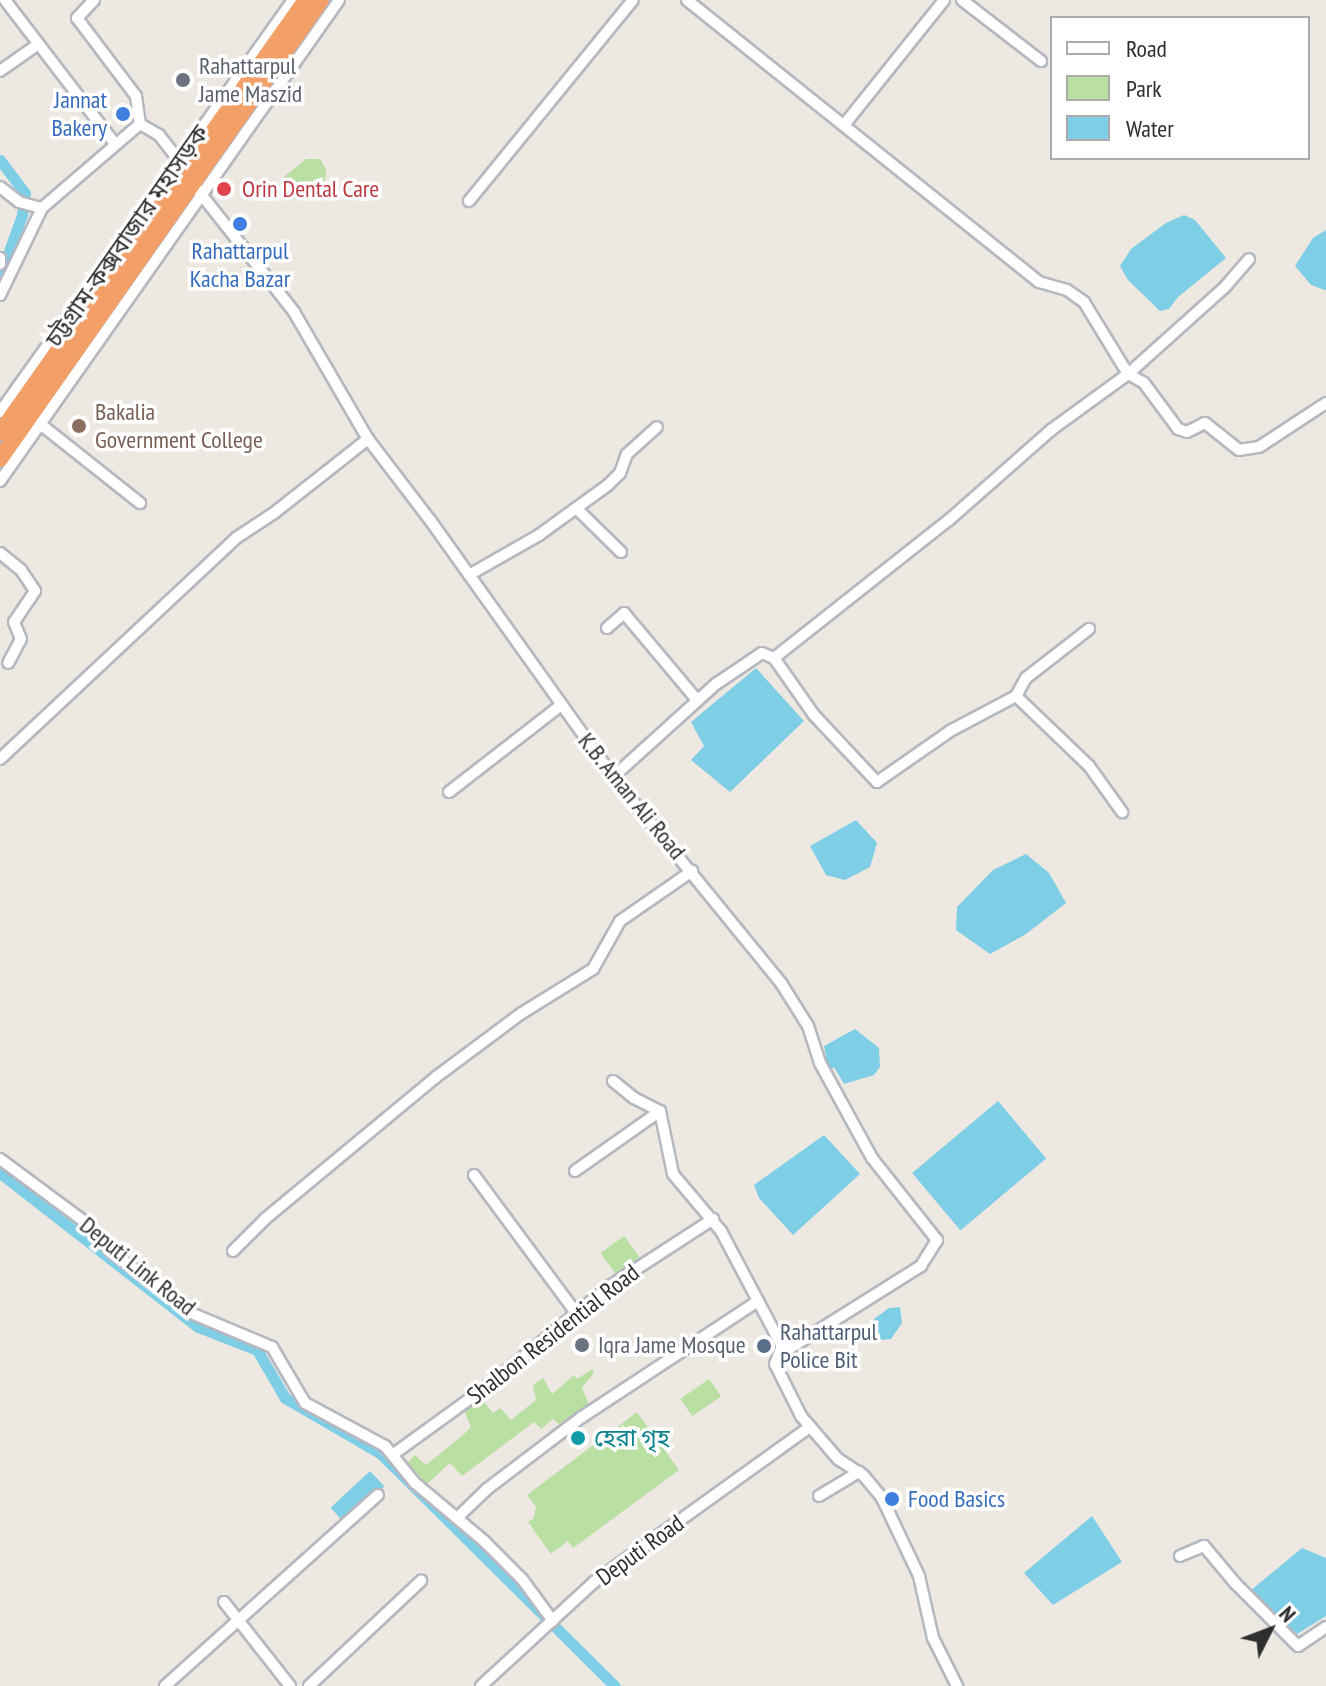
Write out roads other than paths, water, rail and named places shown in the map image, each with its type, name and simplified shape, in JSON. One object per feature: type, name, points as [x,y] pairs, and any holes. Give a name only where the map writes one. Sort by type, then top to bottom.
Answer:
[{"type":"highway","name":"চট্টগ্রাম-কক্সবাজার মহাসড়ক","points":[[0,433],[306,0]]},
{"type":"highway","name":"চট্টগ্রাম-কক্সবাজার মহাসড়ক","points":[[0,459],[321,0]]},
{"type":"street","points":[[5,0],[115,144]]},
{"type":"street","points":[[94,0],[77,18],[136,96],[140,124]]},
{"type":"street","points":[[0,412],[293,0]]},
{"type":"street","points":[[0,481],[199,192],[339,0]]},
{"type":"street","points":[[469,201],[633,0]]},
{"type":"street","points":[[687,0],[1039,282],[1067,290],[1084,302],[1128,374],[1144,383],[1178,429],[1187,432],[1205,423],[1239,450],[1259,447],[1326,403]]},
{"type":"street","points":[[844,125],[944,0]]},
{"type":"street","points":[[962,0],[1041,61]]},
{"type":"street","points":[[0,71],[37,45]]},
{"type":"street","points":[[0,295],[37,208],[140,124]]},
{"type":"street","points":[[140,124],[159,135],[180,161]]},
{"type":"street","points":[[0,187],[19,202],[37,208]]},
{"type":"street","name":"K.B. Aman Ali Road","points":[[199,192],[294,312],[368,439],[613,777],[781,983],[808,1026],[820,1063],[872,1158],[937,1240],[921,1266],[779,1355]]},
{"type":"street","points":[[0,258],[0,264]]},
{"type":"street","points":[[774,658],[949,520],[1051,430],[1128,374],[1224,288],[1249,259]]},
{"type":"street","points":[[39,423],[140,503]]},
{"type":"street","points":[[469,575],[539,535],[576,508],[620,473],[627,454],[657,427]]},
{"type":"street","points":[[0,759],[236,538],[274,513],[368,439]]},
{"type":"street","points":[[576,508],[621,552]]},
{"type":"street","points":[[0,553],[21,570],[35,591],[14,622],[21,639],[8,663]]},
{"type":"street","points":[[607,628],[624,613],[697,700]]},
{"type":"street","points":[[613,777],[697,700],[762,653],[774,658],[814,715],[877,782],[950,731],[1016,696],[1026,678],[1089,629]]},
{"type":"street","points":[[1016,696],[1089,766],[1122,812]]},
{"type":"street","points":[[449,792],[561,705]]},
{"type":"street","points":[[233,1251],[265,1219],[436,1077],[522,1013],[593,969],[620,921],[692,871]]},
{"type":"street","points":[[613,1081],[634,1098],[660,1111]]},
{"type":"street","points":[[575,1171],[660,1111]]},
{"type":"street","points":[[660,1111],[673,1174],[713,1219],[782,1346],[775,1364],[782,1380],[810,1427],[838,1459],[859,1472],[882,1498],[924,1593],[933,1638],[957,1686]]},
{"type":"street","name":"Deputi Link Road","points":[[0,1159],[82,1220],[112,1252],[191,1313],[272,1347],[305,1403],[385,1446],[415,1483],[522,1579],[553,1621]]},
{"type":"street","points":[[474,1175],[576,1313]]},
{"type":"street","name":"Shalbon Residential Road","points":[[395,1453],[489,1385],[610,1286],[713,1219]]},
{"type":"street","points":[[457,1518],[501,1478],[619,1392],[758,1301]]},
{"type":"street","name":"Deputi Road","points":[[481,1686],[594,1582],[810,1427]]},
{"type":"street","points":[[819,1496],[859,1472]]},
{"type":"street","points":[[165,1686],[378,1495]]},
{"type":"street","points":[[1180,1556],[1204,1546],[1235,1583],[1298,1646],[1326,1627]]},
{"type":"street","points":[[309,1686],[421,1581]]},
{"type":"street","points":[[224,1602],[290,1686]]},
{"type":"water","points":[[1184,215],[1195,220],[1226,258],[1178,297],[1169,309],[1160,311],[1128,280],[1120,266],[1131,249],[1166,223]]},
{"type":"water","points":[[1326,230],[1325,290],[1311,285],[1295,266],[1313,238]]},
{"type":"water","points":[[756,668],[804,721],[730,792],[691,760],[704,746],[691,722]]},
{"type":"water","points":[[856,820],[877,843],[870,867],[845,880],[826,875],[810,846]]},
{"type":"water","points":[[1026,854],[1049,873],[1066,903],[1026,934],[990,954],[956,930],[957,907],[993,870]]},
{"type":"water","points":[[855,1029],[879,1048],[880,1067],[874,1075],[844,1084],[834,1067],[829,1072],[824,1046]]},
{"type":"water","points":[[998,1101],[1046,1158],[960,1230],[912,1173]]},
{"type":"water","points":[[824,1135],[860,1174],[793,1235],[759,1198],[754,1185]]},
{"type":"water","points":[[900,1307],[902,1323],[891,1339],[881,1340],[873,1327],[874,1319],[889,1308]]},
{"type":"water","points":[[370,1471],[384,1486],[345,1523],[331,1508]]},
{"type":"water","points":[[1092,1516],[1122,1562],[1053,1605],[1024,1573]]},
{"type":"water","points":[[1302,1548],[1326,1558],[1326,1616],[1294,1636],[1250,1591]]},
{"type":"waterway","points":[[0,160],[25,193],[22,215],[0,276]]},
{"type":"waterway","points":[[0,1173],[198,1327],[257,1350],[285,1398],[380,1453],[615,1686]]},
{"type":"place","name":"Rahattarpul Jame Maszid","points":[[183,80]]},
{"type":"place","name":"Jannat Bakery","points":[[123,114]]},
{"type":"place","name":"Orin Dental Care","points":[[224,189]]},
{"type":"place","name":"Rahattarpul Kacha Bazar","points":[[240,224]]},
{"type":"place","name":"Bakalia Government College","points":[[79,426]]},
{"type":"place","name":"Iqra Jame Mosque","points":[[582,1345]]},
{"type":"place","name":"Rahattarpul Police Bit","points":[[764,1346]]},
{"type":"place","name":"হেরা গৃহ","points":[[578,1438]]},
{"type":"place","name":"Food Basics","points":[[892,1499]]}]
